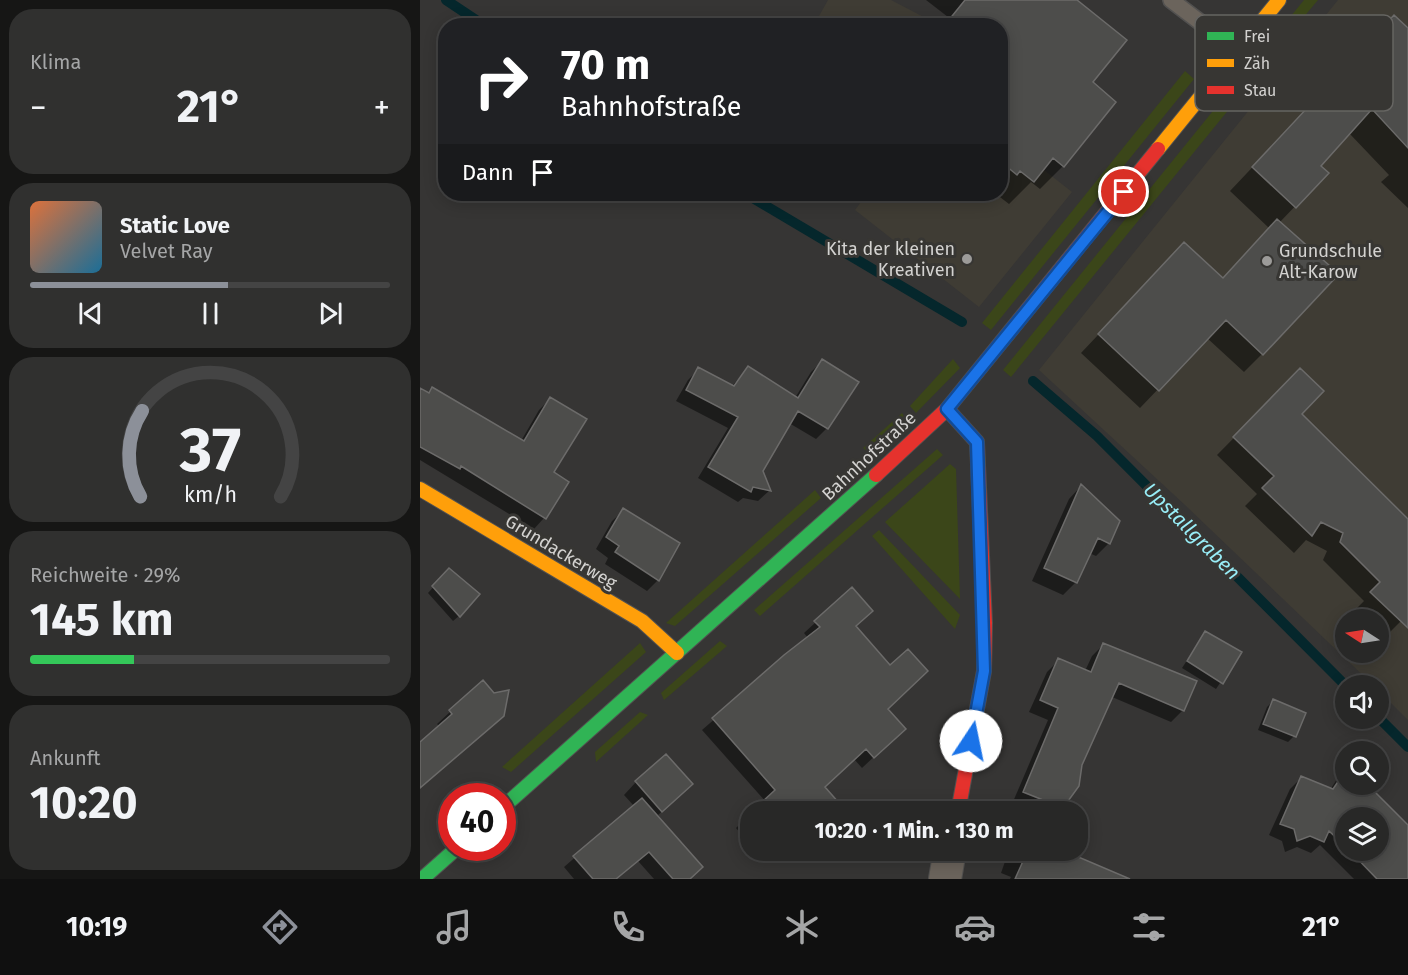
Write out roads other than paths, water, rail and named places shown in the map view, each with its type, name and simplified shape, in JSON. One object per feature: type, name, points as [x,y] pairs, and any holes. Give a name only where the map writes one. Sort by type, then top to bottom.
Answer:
[{"type":"main road","name":"Bahnhofstraße","points":[[1267,15],[1279,0]]},
{"type":"main road","name":"Bahnhofstraße","points":[[516,796],[947,409],[1195,104]]},
{"type":"main road","points":[[947,409],[977,442],[985,623],[984,671],[960,801]]},
{"type":"main road","name":"Grundackerweg","points":[[420,489],[642,621],[677,653]]},
{"type":"main road","points":[[422,879],[443,861]]},
{"type":"street","points":[[945,879],[948,861]]},
{"type":"lane","points":[[1171,0],[1195,18]]},
{"type":"waterway","name":"Upstallgraben","points":[[446,0],[473,18]]},
{"type":"waterway","name":"Upstallgraben","points":[[758,201],[962,322]]},
{"type":"waterway","name":"Upstallgraben","points":[[1033,381],[1097,436],[1335,675]]},
{"type":"waterway","name":"Upstallgraben","points":[[1389,728],[1408,747]]},
{"type":"place","name":"Kita der kleinen Kreativen","points":[[967,259]]},
{"type":"place","name":"Grundschule Alt-Karow","points":[[1267,261]]}]
